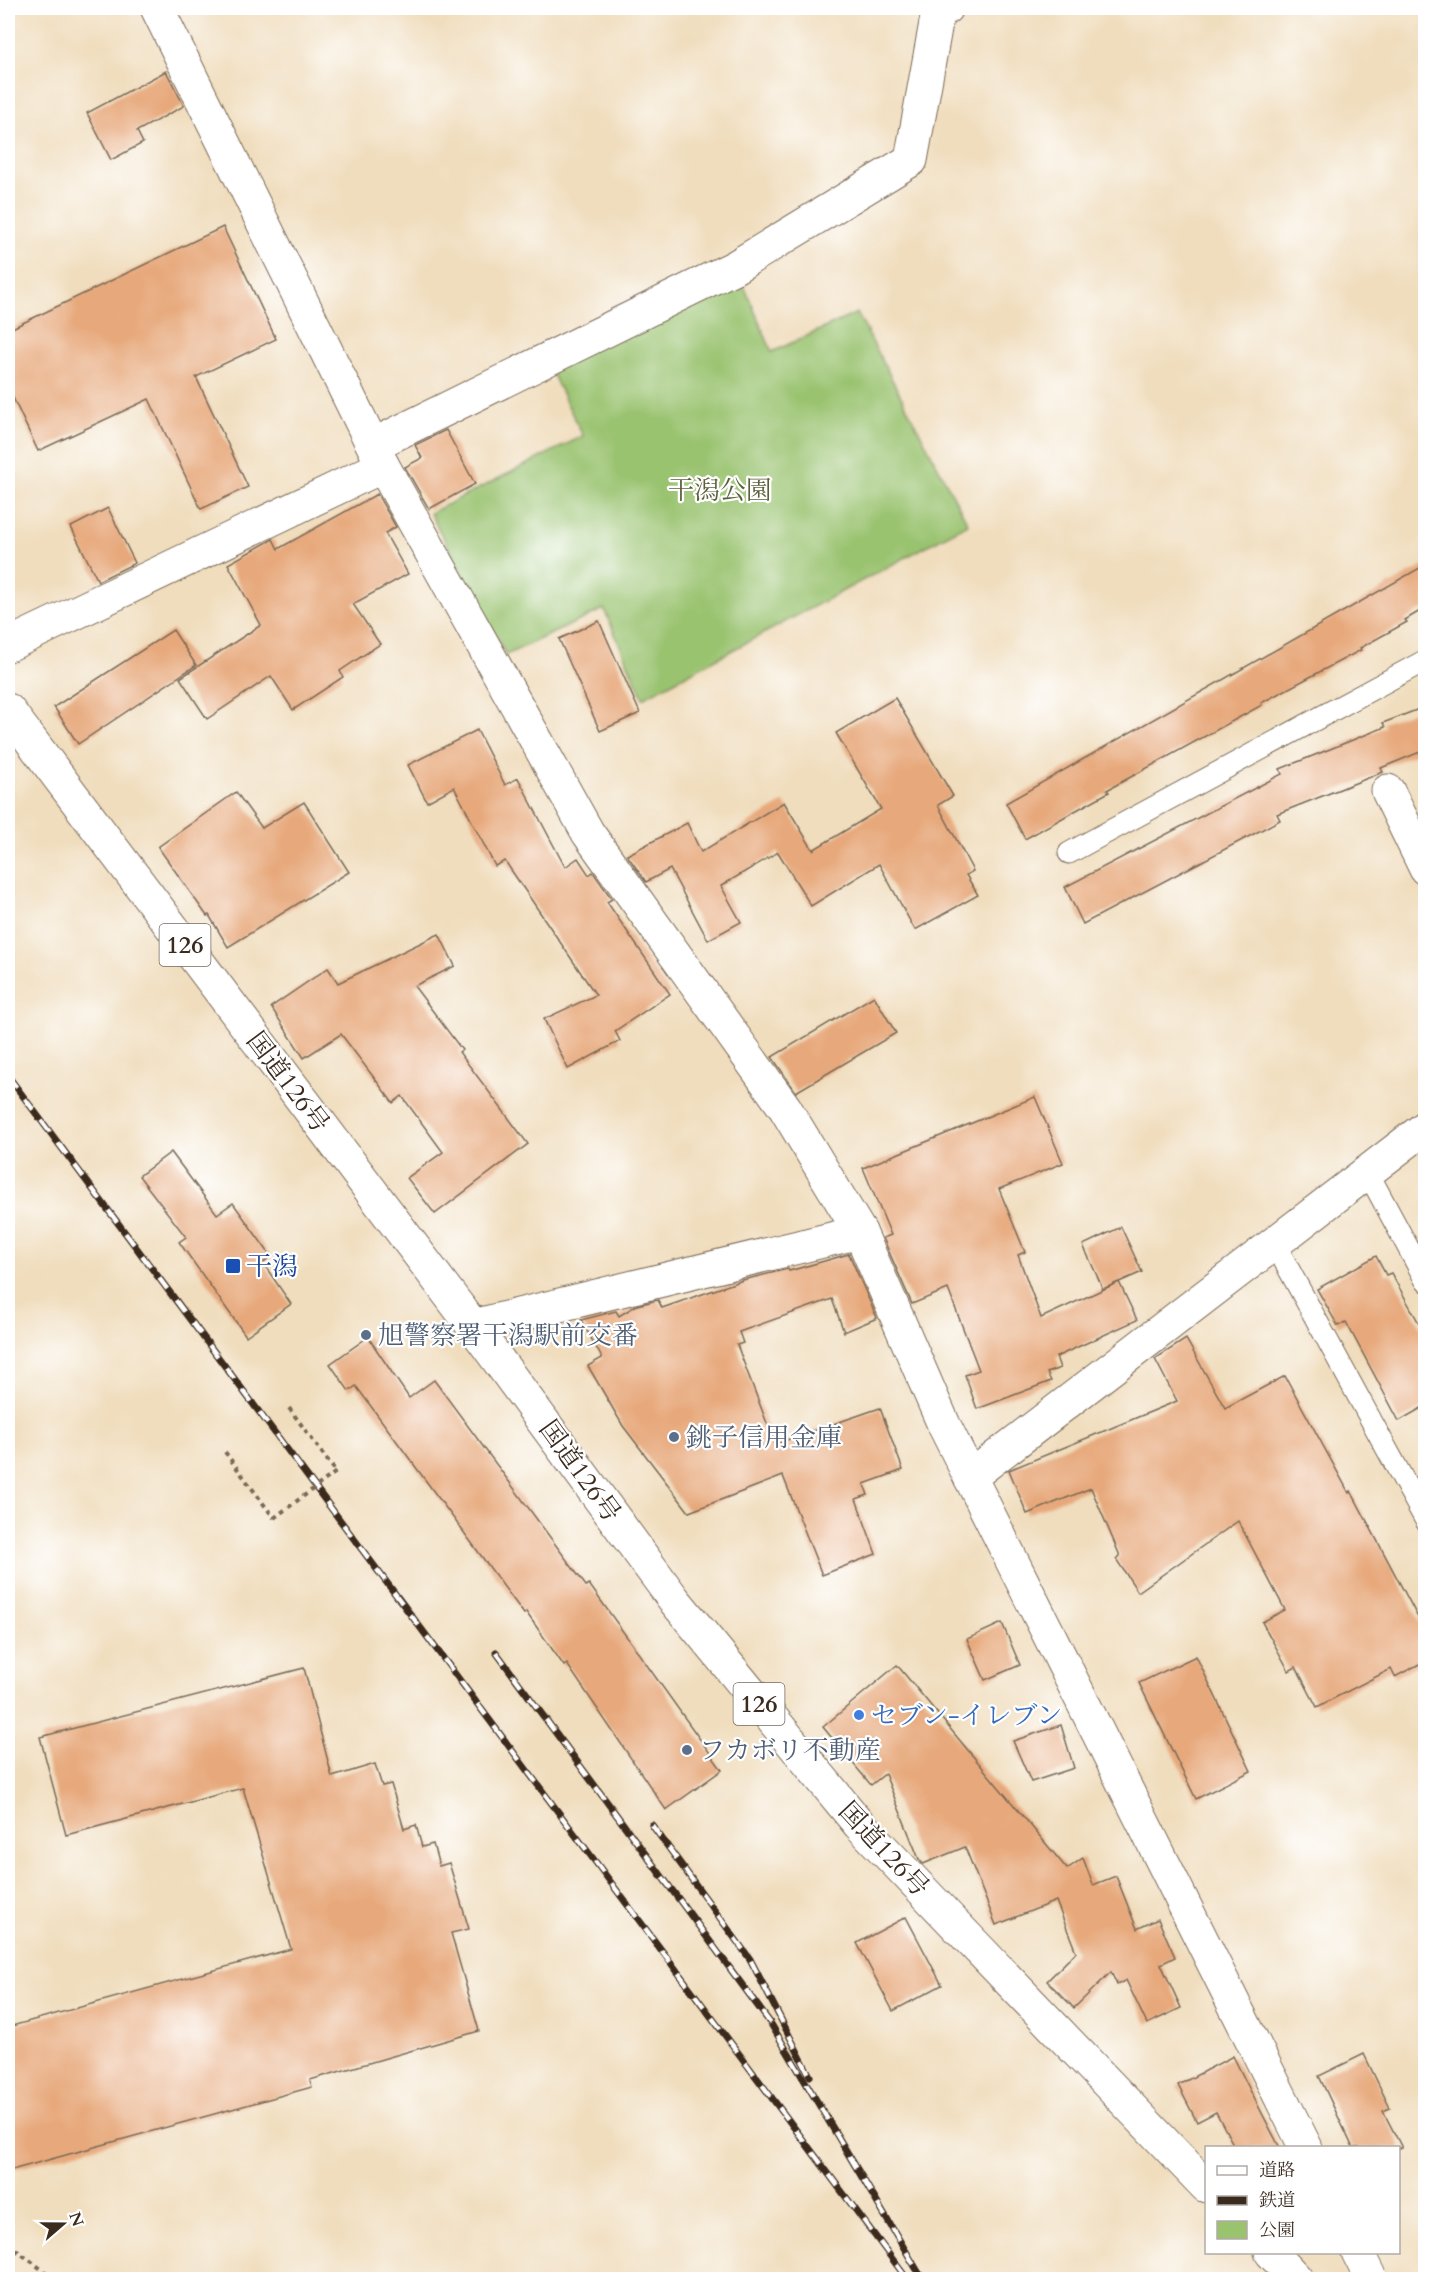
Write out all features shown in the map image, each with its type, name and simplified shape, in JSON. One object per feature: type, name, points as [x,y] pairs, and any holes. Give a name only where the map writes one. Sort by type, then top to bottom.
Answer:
[{"type":"main road","points":[[157,8],[378,456],[588,833],[785,1108],[860,1232],[944,1425],[1305,2146]]},
{"type":"main road","points":[[8,645],[378,456],[735,267],[911,160],[938,12],[946,8]]},
{"type":"main road","name":"国道126号","points":[[8,710],[473,1326],[675,1601],[859,1824],[1205,2185]]},
{"type":"main road","points":[[1388,791],[1425,869]]},
{"type":"main road","points":[[970,1477],[1425,1127]]},
{"type":"main road","points":[[473,1326],[860,1232]]},
{"type":"main road","points":[[1272,2254],[1297,2280]]},
{"type":"main road","points":[[1359,2254],[1372,2280]]},
{"type":"lane","points":[[1069,853],[1425,660]]},
{"type":"lane","points":[[1367,1171],[1425,1281]]},
{"type":"lane","points":[[1275,1244],[1425,1521]]},
{"type":"path","points":[[225,1452],[274,1518],[336,1472],[289,1408]]},
{"type":"path","points":[[8,2244],[56,2280]]},
{"type":"green space","name":"干潟公園","points":[[739,274],[772,352],[857,313],[968,524],[643,698],[604,609],[506,655],[430,513],[583,436],[550,369]]},
{"type":"building","points":[[166,71],[184,106],[137,131],[143,143],[111,160],[87,113]]},
{"type":"building","points":[[223,227],[276,339],[196,377],[248,487],[201,509],[149,399],[38,451],[8,387],[8,330]]},
{"type":"building","points":[[446,430],[475,484],[429,509],[405,467],[422,458],[415,445]]},
{"type":"building","points":[[377,494],[396,527],[385,533],[408,574],[353,604],[380,644],[340,671],[343,677],[293,710],[271,676],[207,719],[180,678],[261,625],[228,564],[273,539],[278,549]]},
{"type":"building","points":[[108,508],[135,563],[98,581],[71,527]]},
{"type":"building","points":[[1425,565],[1425,608],[1405,620],[1407,622],[1360,648],[1361,650],[1261,703],[1262,705],[1107,790],[1109,792],[1025,839],[1006,803]]},
{"type":"building","points":[[599,621],[640,713],[600,731],[559,639]]},
{"type":"building","points":[[173,630],[196,665],[78,744],[54,707]]},
{"type":"building","points":[[895,698],[953,796],[938,805],[973,871],[966,875],[978,895],[915,930],[879,864],[811,906],[778,852],[721,886],[741,922],[708,940],[670,869],[646,882],[627,855],[687,823],[701,852],[784,802],[813,850],[881,809],[836,733]]},
{"type":"building","points":[[1419,709],[1425,726],[1425,750],[1381,768],[1383,772],[1277,814],[1280,820],[1083,924],[1065,887],[1282,774],[1280,769],[1385,727],[1383,723]]},
{"type":"building","points":[[477,730],[505,785],[518,778],[565,867],[578,858],[589,875],[593,872],[612,899],[607,902],[670,994],[615,1031],[620,1041],[568,1069],[544,1019],[596,995],[505,861],[495,866],[454,787],[427,802],[408,765]]},
{"type":"building","points":[[236,792],[262,828],[304,802],[349,872],[228,947],[209,915],[207,916],[158,847]]},
{"type":"building","points":[[439,934],[455,966],[414,986],[462,1050],[459,1052],[528,1144],[435,1214],[407,1178],[443,1152],[402,1096],[393,1103],[341,1034],[304,1058],[271,1007],[328,968],[338,983]]},
{"type":"building","points":[[874,996],[896,1033],[796,1092],[772,1057]]},
{"type":"building","points":[[1035,1097],[1063,1163],[999,1189],[1025,1252],[1018,1255],[1041,1318],[1119,1282],[1137,1320],[1056,1357],[1060,1368],[1047,1373],[1051,1381],[977,1409],[965,1375],[979,1370],[948,1289],[912,1304],[883,1238],[891,1235],[863,1168]]},
{"type":"building","points":[[171,1152],[217,1214],[233,1203],[271,1256],[263,1263],[291,1304],[246,1336],[179,1242],[186,1237],[139,1176]]},
{"type":"building","points":[[1121,1227],[1142,1272],[1103,1289],[1083,1245]]},
{"type":"building","points":[[849,1254],[877,1318],[844,1332],[832,1299],[739,1332],[743,1343],[737,1345],[775,1444],[880,1408],[903,1470],[864,1484],[868,1495],[856,1499],[876,1554],[822,1575],[783,1476],[689,1512],[623,1426],[588,1366],[602,1358],[581,1320],[616,1311],[619,1316],[637,1305],[658,1300],[662,1308],[743,1280],[788,1269],[789,1271]]},
{"type":"building","points":[[1376,1256],[1386,1275],[1391,1273],[1425,1334],[1425,1406],[1399,1421],[1346,1322],[1338,1326],[1317,1289]]},
{"type":"building","points":[[368,1337],[409,1398],[434,1380],[586,1586],[589,1584],[722,1770],[666,1810],[567,1664],[564,1666],[526,1612],[524,1614],[356,1386],[349,1391],[330,1364]]},
{"type":"building","points":[[1186,1339],[1225,1408],[1285,1376],[1349,1493],[1351,1491],[1425,1631],[1425,1661],[1395,1677],[1391,1669],[1317,1707],[1296,1667],[1289,1671],[1262,1622],[1285,1610],[1238,1521],[1138,1592],[1116,1559],[1120,1556],[1091,1488],[1027,1514],[1009,1470],[1177,1401],[1155,1359]]},
{"type":"building","points":[[1002,1623],[1020,1665],[985,1680],[967,1639]]},
{"type":"building","points":[[1196,1656],[1251,1771],[1196,1799],[1139,1683]]},
{"type":"building","points":[[897,1665],[1067,1869],[1083,1858],[1093,1885],[1116,1876],[1137,1929],[1158,1919],[1175,1957],[1161,1964],[1181,2008],[1147,2024],[1126,1980],[1117,1985],[1111,1972],[1074,2008],[1047,1981],[1076,1952],[1056,1901],[996,1925],[965,1847],[923,1864],[885,1774],[871,1785],[823,1727]]},
{"type":"building","points":[[304,1668],[332,1777],[375,1764],[382,1786],[391,1784],[404,1829],[416,1825],[422,1847],[433,1844],[439,1866],[449,1863],[469,1929],[451,1933],[479,2031],[310,2080],[312,2087],[8,2171],[8,2027],[291,1949],[243,1788],[66,1835],[40,1737]]},
{"type":"building","points":[[1061,1725],[1074,1768],[1031,1782],[1013,1741]]},
{"type":"building","points":[[906,1917],[942,1985],[893,2011],[857,1943]]},
{"type":"building","points":[[1364,2054],[1390,2108],[1383,2111],[1402,2148],[1400,2146],[1352,2146],[1319,2076]]},
{"type":"building","points":[[1233,2056],[1279,2146],[1234,2146],[1216,2112],[1197,2122],[1178,2085]]},
{"type":"railway","points":[[8,1076],[908,2280]]},
{"type":"railway","points":[[496,1652],[771,2024],[923,2280]]},
{"type":"railway","points":[[652,1825],[750,1959],[810,2076]]},
{"type":"place","name":"干潟","points":[[233,1266]]},
{"type":"place","name":"旭警察署干潟駅前交番","points":[[366,1335]]},
{"type":"place","name":"銚子信用金庫","points":[[674,1437]]},
{"type":"place","name":"セブン-イレブン","points":[[859,1715]]},
{"type":"place","name":"フカボリ不動産","points":[[687,1750]]}]
